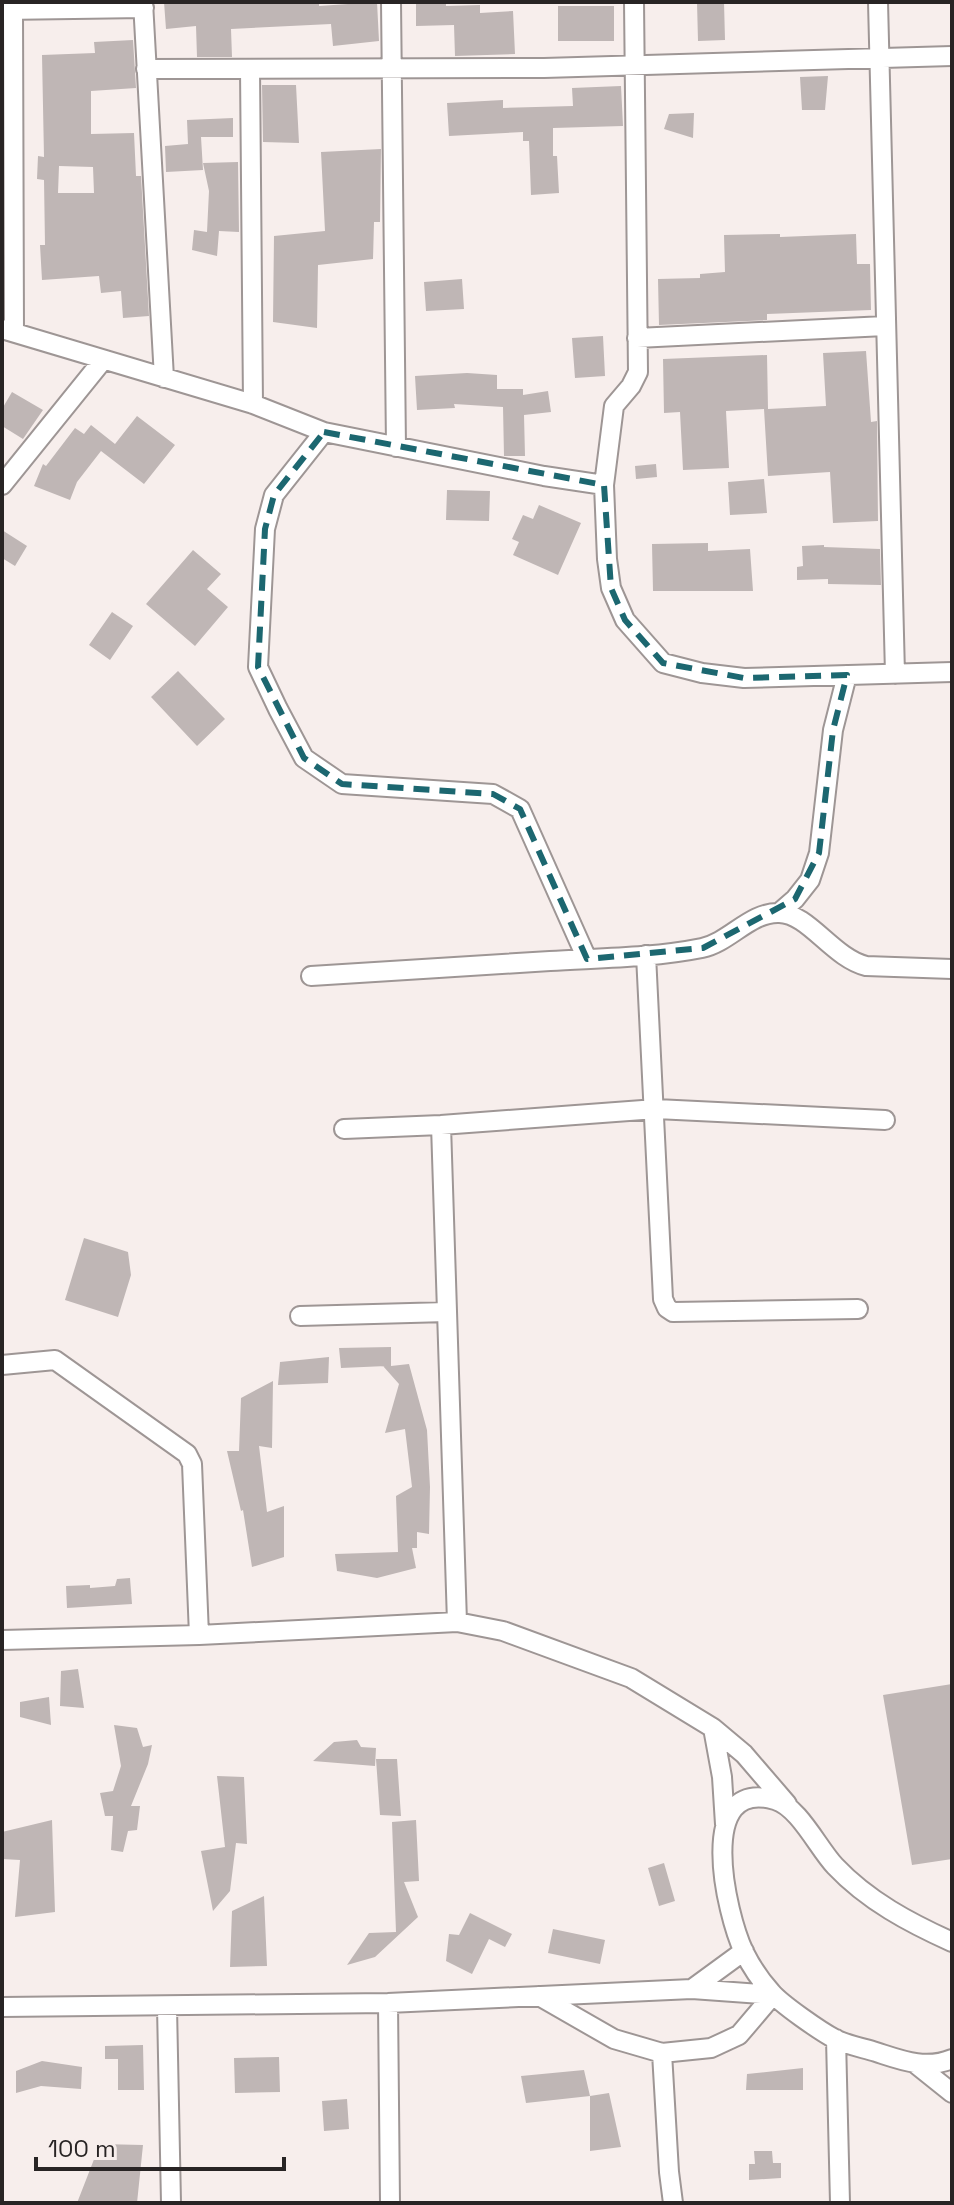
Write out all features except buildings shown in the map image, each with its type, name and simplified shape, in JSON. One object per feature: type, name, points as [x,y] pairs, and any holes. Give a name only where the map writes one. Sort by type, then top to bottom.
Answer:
[{"type":"street","points":[[391,2],[396,447]]},
{"type":"street","points":[[634,2],[638,372],[614,406],[604,485],[611,588],[625,620],[663,663],[702,673],[744,678],[952,672]]},
{"type":"street","points":[[878,2],[895,674]]},
{"type":"street","points":[[164,378],[144,5],[7,10],[8,331],[103,360],[164,378],[253,404],[324,432],[604,485]]},
{"type":"street","points":[[146,69],[392,70],[952,56]]},
{"type":"street","points":[[250,69],[253,404]]},
{"type":"street","points":[[637,338],[885,326]]},
{"type":"street","points":[[2,485],[103,360]]},
{"type":"street","points":[[324,432],[274,495],[265,529],[258,667],[278,709],[304,758],[342,784],[493,794],[520,809],[587,959]]},
{"type":"street","points":[[311,976],[646,955],[703,948],[722,942],[759,916],[780,912],[810,880],[819,853],[833,730],[847,675]]},
{"type":"street","points":[[780,912],[812,929],[838,954],[854,963],[952,969]]},
{"type":"street","points":[[646,955],[663,1299],[667,1308],[673,1312],[858,1309]]},
{"type":"street","points":[[344,1129],[656,1109],[885,1120]]},
{"type":"street","points":[[441,1125],[457,1622]]},
{"type":"street","points":[[300,1316],[447,1312]]},
{"type":"street","points":[[2,1365],[55,1360],[187,1454],[192,1464],[199,1635]]},
{"type":"street","points":[[2,1640],[199,1635],[457,1622],[503,1631],[631,1678],[713,1728],[744,1754],[836,1867],[894,1915],[952,1942]]},
{"type":"street","points":[[713,1728],[722,1777],[725,1824],[722,1855],[731,1908],[744,1951],[773,1995],[836,2039],[917,2065],[952,2093]]},
{"type":"street","points":[[725,1824],[740,1802],[758,1796],[787,1804]]},
{"type":"street","points":[[692,1989],[744,1951]]},
{"type":"street","points":[[2,2007],[388,2003],[692,1989],[773,1995]]},
{"type":"street","points":[[538,1996],[614,2039],[662,2053],[711,2048],[739,2035],[773,1995]]},
{"type":"street","points":[[388,2003],[390,2203]]},
{"type":"street","points":[[167,2007],[171,2203]]},
{"type":"street","points":[[836,2039],[840,2203]]},
{"type":"street","points":[[662,2053],[673,2203]]},
{"type":"street","points":[[917,2065],[952,2059]]},
{"type":"highlighted area","points":[[324,432],[604,485],[611,588],[625,620],[663,663],[744,678],[847,675],[833,730],[819,853],[795,899],[703,948],[587,959],[520,809],[493,794],[342,784],[304,758],[258,667],[265,529],[274,495]]}]
